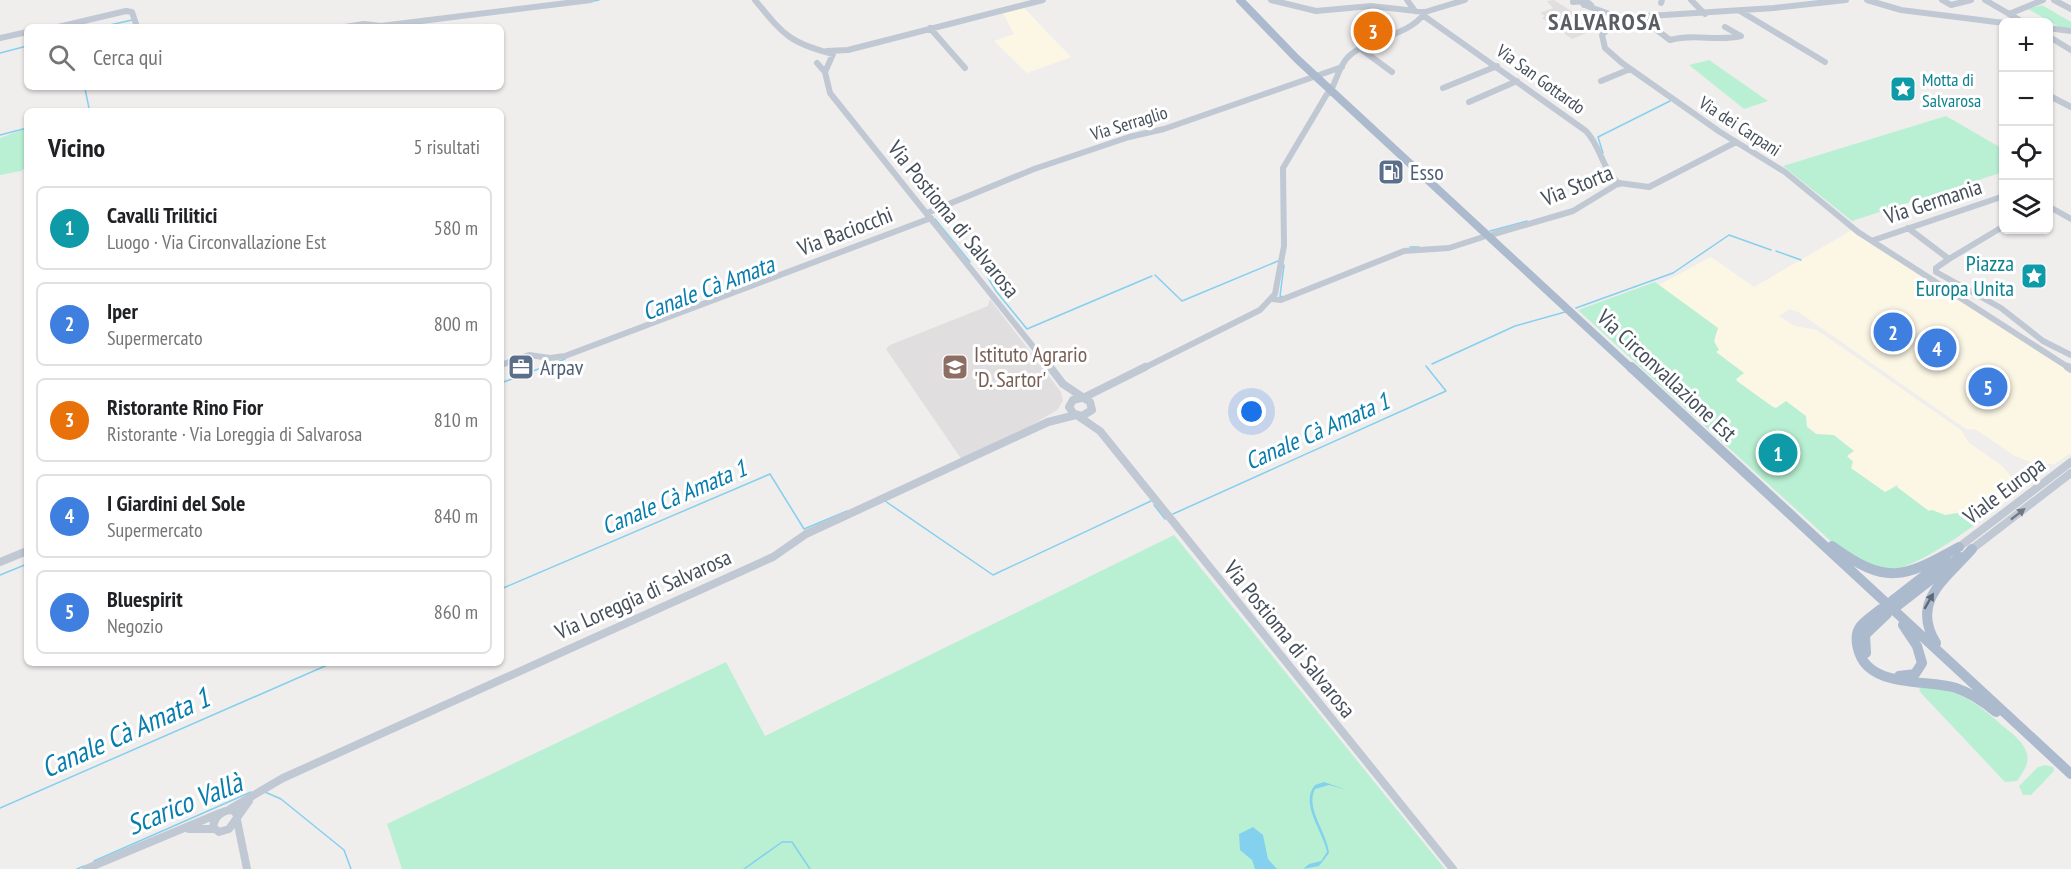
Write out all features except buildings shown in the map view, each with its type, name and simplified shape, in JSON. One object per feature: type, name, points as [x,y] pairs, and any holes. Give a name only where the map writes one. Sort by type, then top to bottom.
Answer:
[{"type":"main road","name":"Via Circonvallazione Est","points":[[1240,0],[1287,50],[2069,772]]},
{"type":"main road","points":[[1767,494],[1847,558],[1875,574],[1899,575],[1959,547]]},
{"type":"main road","points":[[1823,545],[1909,633],[1922,660],[1915,674],[1900,676],[1887,672],[1875,664],[1865,651],[1862,641],[1864,633],[1884,612],[1860,626],[1855,636],[1860,654],[1870,666],[1893,680],[1944,685],[1970,694],[2069,772]]},
{"type":"main road","points":[[1959,547],[1894,603],[1972,549]]},
{"type":"main road","points":[[1972,549],[1929,600],[1924,611],[1924,623],[1936,643],[2034,740]]},
{"type":"street","points":[[397,24],[591,0]]},
{"type":"street","name":"Via Postioma di Salvarosa","points":[[755,0],[783,34],[805,47],[825,51]]},
{"type":"street","points":[[812,57],[825,51],[848,50],[1043,0]]},
{"type":"street","points":[[1249,0],[1251,12]]},
{"type":"street","points":[[1275,0],[1314,11],[1375,6],[1424,14]]},
{"type":"street","points":[[1346,0],[1355,7]]},
{"type":"street","points":[[1407,0],[1415,11]]},
{"type":"street","points":[[1082,398],[1260,310],[1273,299],[1286,236],[1283,168],[1342,67],[1350,55],[1411,26],[1424,14],[1465,0]]},
{"type":"street","points":[[1565,0],[1586,3],[1624,18],[1705,14],[1846,0]]},
{"type":"street","points":[[1691,0],[1705,14]]},
{"type":"street","points":[[1867,0],[1901,10],[1999,22]]},
{"type":"street","points":[[1942,0],[1971,19]]},
{"type":"street","points":[[1952,5],[1971,0]]},
{"type":"street","points":[[1985,0],[2016,18]]},
{"type":"street","points":[[2009,14],[2043,0]]},
{"type":"street","points":[[2054,0],[2071,9]]},
{"type":"street","points":[[71,24],[126,11],[132,12],[136,24]]},
{"type":"street","points":[[1740,11],[1826,62]]},
{"type":"street","name":"Via San Gottardo","points":[[1424,14],[1592,136],[1606,173],[1619,183]]},
{"type":"street","name":"Via dei Carpani","points":[[1624,18],[1606,29],[1602,40],[1609,52],[1630,69],[1736,142],[1785,172],[1849,226],[2071,362]]},
{"type":"street","points":[[1639,18],[1670,40],[1686,35],[1724,40],[1740,36],[1725,27]]},
{"type":"street","points":[[930,28],[965,68]]},
{"type":"street","points":[[2053,29],[2071,31]]},
{"type":"street","points":[[0,38],[24,33]]},
{"type":"street","points":[[2053,39],[2071,50]]},
{"type":"street","name":"Via Postioma di Salvarosa","points":[[805,47],[825,72],[829,92],[1063,384],[1092,407],[1100,431]]},
{"type":"street","points":[[1361,49],[1392,72]]},
{"type":"street","points":[[817,63],[832,60],[848,50]]},
{"type":"street","points":[[825,51],[833,54],[825,72]]},
{"type":"street","points":[[1443,88],[1497,66]]},
{"type":"street","name":"Via Serraglio","points":[[929,216],[1029,171],[1136,135],[1164,129],[1342,67]]},
{"type":"street","points":[[1601,81],[1630,69]]},
{"type":"street","points":[[1469,102],[1517,81]]},
{"type":"street","points":[[2053,97],[2071,107]]},
{"type":"street","name":"Via Storta","points":[[1494,234],[1573,211],[1619,183],[1649,187],[1736,142]]},
{"type":"street","name":"Via Germania","points":[[1874,241],[1999,198]]},
{"type":"street","points":[[2053,208],[2071,219]]},
{"type":"street","name":"Via dei Carpani","points":[[1832,211],[1888,253],[2071,369]]},
{"type":"street","name":"Via Baciocchi","points":[[504,363],[529,356],[550,358],[565,356],[929,216]]},
{"type":"street","points":[[1908,228],[1949,260]]},
{"type":"street","points":[[1999,229],[1936,268],[1936,272],[1971,294],[2004,310],[2031,332],[2071,355]]},
{"type":"street","points":[[1273,299],[1281,300],[1294,296],[1404,251],[1449,248],[1484,237]]},
{"type":"street","name":"Via dei Carpani","points":[[1888,253],[1923,271]]},
{"type":"street","name":"Via Postioma di Salvarosa","points":[[1063,384],[1070,411],[1100,431],[1453,869]]},
{"type":"street","points":[[1092,407],[1096,392]]},
{"type":"street","name":"Via Loreggia di Salvarosa","points":[[1048,422],[1069,404],[1082,398]]},
{"type":"street","name":"Via Loreggia di Salvarosa","points":[[86,869],[184,829],[231,815],[257,794],[293,774],[773,557],[806,534],[854,511],[1048,422],[1085,415],[1092,407]]},
{"type":"street","name":"Viale Europa","points":[[1959,547],[2071,462]]},
{"type":"street","name":"Viale Europa","points":[[1972,549],[2071,473]]},
{"type":"street","points":[[0,562],[24,552]]},
{"type":"street","points":[[231,815],[247,869]]},
{"type":"street","name":"Via Loreggia di Salvarosa","points":[[218,831],[214,820],[231,815]]},
{"type":"street","name":"Via Loreggia di Salvarosa","points":[[184,829],[218,831],[232,826],[231,815]]},
{"type":"street","points":[[218,831],[240,845]]},
{"type":"shaded area","points":[[1554,0],[1582,18],[1573,23],[1589,32],[1572,39],[1542,18],[1545,16],[1540,13],[1553,8],[1547,1]]},
{"type":"shaded area","points":[[1024,8],[1071,57],[1027,73],[994,41],[1014,34],[1003,13]]},
{"type":"shaded area","points":[[1852,230],[2071,371],[2071,453],[2054,464],[2035,464],[2013,455],[1977,430],[1966,429],[1800,313],[1790,309],[1779,316],[1794,326],[1817,330],[1961,430],[1968,442],[2002,466],[2013,479],[2014,493],[2011,498],[1989,514],[1982,509],[1945,515],[1929,511],[1896,487],[1897,484],[1885,492],[1878,489],[1851,468],[1853,461],[1780,406],[1776,408],[1762,401],[1737,381],[1736,379],[1744,373],[1716,352],[1714,341],[1718,328],[1659,285],[1711,257],[1754,287]]},
{"type":"shaded area","points":[[990,299],[1061,392],[1063,401],[1057,410],[1009,439],[962,460],[886,349],[890,345],[988,306]]},
{"type":"green space","points":[[2042,5],[2071,22],[2071,30],[2063,29],[2053,23],[2053,18],[2044,18],[2028,9]]},
{"type":"green space","points":[[1709,60],[1768,101],[1744,109],[1689,65]]},
{"type":"green space","points":[[1946,116],[1999,147],[1999,173],[1852,221],[1783,166]]},
{"type":"green space","points":[[24,129],[24,168],[21,171],[0,175],[0,138]]},
{"type":"green space","points":[[1655,282],[1718,328],[1714,341],[1719,350],[1716,352],[1744,373],[1736,379],[1737,381],[1773,407],[1776,408],[1786,401],[1806,416],[1807,427],[1816,434],[1834,435],[1854,451],[1847,456],[1853,462],[1851,468],[1885,492],[1899,485],[1897,487],[1929,511],[1945,515],[1982,509],[1989,514],[1936,551],[1920,560],[1890,570],[1873,567],[1834,544],[1578,310]]},
{"type":"green space","points":[[1174,535],[1445,869],[402,869],[387,824],[726,662],[765,736]]},
{"type":"green space","points":[[1923,686],[1946,690],[1967,699],[1986,711],[2017,738],[2025,748],[2028,759],[2017,781],[2005,782],[1921,693],[1919,689]]},
{"type":"green space","points":[[2045,765],[2053,767],[2054,771],[2031,795],[2023,795],[2019,786],[2038,767]]},
{"type":"water","points":[[1324,782],[1347,790],[1329,785],[1315,789],[1313,804],[1329,853],[1319,866],[1303,869],[1309,864],[1321,861],[1327,852],[1311,810],[1310,801],[1315,785]]},
{"type":"water","points":[[1253,827],[1263,835],[1268,859],[1277,869],[1255,869],[1252,860],[1240,850],[1239,834]]},
{"type":"waterway","points":[[594,1],[599,0]]},
{"type":"waterway","points":[[114,24],[132,20]]},
{"type":"waterway","points":[[0,53],[24,47]]},
{"type":"waterway","points":[[85,90],[89,108]]},
{"type":"waterway","name":"Canale Cà Amata","points":[[1603,153],[1598,137],[1670,101]]},
{"type":"waterway","points":[[0,135],[24,129]]},
{"type":"waterway","name":"Canale Cà Amata","points":[[935,219],[970,262]]},
{"type":"waterway","name":"Canale Cà Amata","points":[[1490,231],[1527,221]]},
{"type":"waterway","name":"Canale Cà Amata 1","points":[[1576,308],[1673,273],[1729,235],[1771,250]]},
{"type":"waterway","name":"Canale Cà Amata","points":[[1410,247],[1419,247]]},
{"type":"waterway","name":"Canale Cà Amata 1","points":[[1776,251],[1801,260]]},
{"type":"waterway","name":"Canale Cà Amata","points":[[1155,275],[1182,301],[1278,261]]},
{"type":"waterway","name":"Canale Cà Amata","points":[[1283,297],[1280,296],[1284,265]]},
{"type":"waterway","name":"Canale Cà Amata","points":[[982,268],[996,291],[1027,329],[1152,276]]},
{"type":"waterway","name":"Canale Cà Amata 1","points":[[1432,364],[1515,326],[1565,312]]},
{"type":"waterway","name":"Canale Cà Amata","points":[[504,382],[565,359]]},
{"type":"waterway","name":"Canale Cà Amata 1","points":[[1173,514],[1446,391],[1426,366]]},
{"type":"waterway","name":"Canale Cà Amata 1","points":[[504,588],[770,474],[804,529],[847,511]]},
{"type":"waterway","name":"Canale Cà Amata 1","points":[[885,501],[993,575],[1151,501]]},
{"type":"waterway","name":"Canale Cà Amata 1","points":[[1154,505],[1165,519]]},
{"type":"waterway","name":"Canale Cà Amata","points":[[0,575],[24,565]]},
{"type":"waterway","name":"Canale Cà Amata 1","points":[[0,808],[325,666]]},
{"type":"waterway","name":"Scarico Vallà","points":[[94,861],[251,792]]},
{"type":"waterway","name":"Scarico Vallà","points":[[265,792],[281,799],[344,850],[351,869]]},
{"type":"waterway","name":"Scarico Vallà","points":[[744,869],[782,842],[792,842],[810,869]]},
{"type":"waterway","name":"Scarico Vallà","points":[[77,869],[84,866]]},
{"type":"place","name":"Ristorante Rino Fior","points":[[1373,31]]},
{"type":"place","name":"Motta di Salvarosa","points":[[1903,89]]},
{"type":"place","name":"Esso","points":[[1391,172]]},
{"type":"place","name":"Piazza Europa Unita","points":[[2034,276]]},
{"type":"place","name":"Iper","points":[[1893,332]]},
{"type":"place","name":"I Giardini del Sole","points":[[1937,348]]},
{"type":"place","name":"Arpav","points":[[521,367]]},
{"type":"place","name":"Istituto Agrario 'D. Sartor'","points":[[955,367]]},
{"type":"place","name":"Bluespirit","points":[[1988,387]]},
{"type":"place","name":"Cavalli Trilitici","points":[[1778,453]]},
{"type":"district","name":"SALVAROSA","points":[[1605,21]]}]
